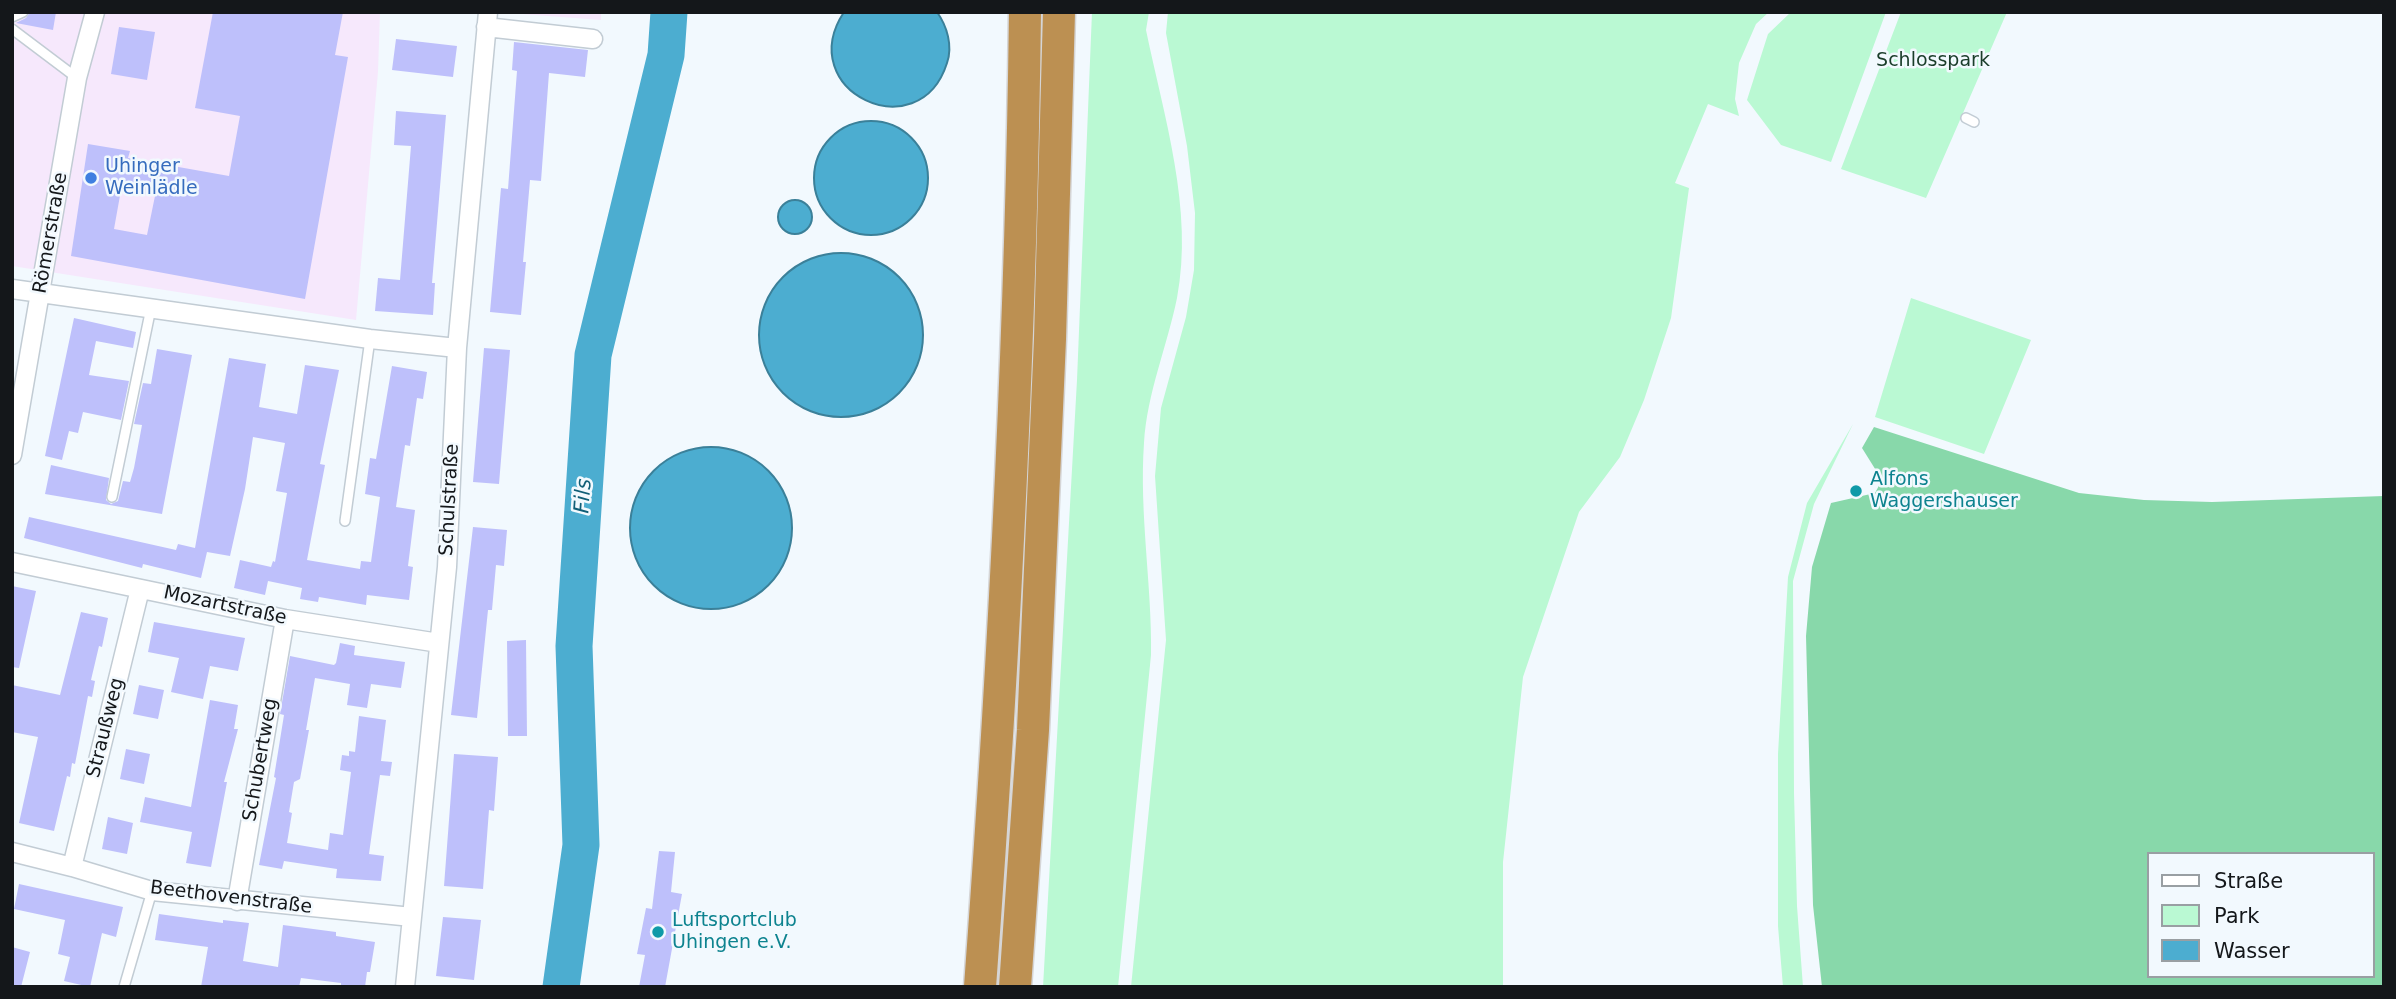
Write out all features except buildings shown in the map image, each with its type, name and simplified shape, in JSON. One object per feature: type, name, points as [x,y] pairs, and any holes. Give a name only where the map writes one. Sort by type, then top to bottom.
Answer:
[{"type":"highway","points":[[980,987],[999,732],[1015,429],[1023,215],[1025,12]]},
{"type":"highway","points":[[1014,987],[1033,730],[1050,339],[1059,12]]},
{"type":"street","name":"Römerstraße","points":[[12,455],[77,78],[95,12]]},
{"type":"street","points":[[487,20],[593,39]]},
{"type":"street","name":"Schulstraße","points":[[405,987],[447,567],[457,348],[487,20]]},
{"type":"street","points":[[12,289],[370,339],[457,348]]},
{"type":"street","name":"Mozartstraße","points":[[12,562],[285,619],[439,643]]},
{"type":"street","name":"Straußweg","points":[[72,867],[140,589]]},
{"type":"street","name":"Schubertweg","points":[[237,901],[285,619]]},
{"type":"street","name":"Beethovenstraße","points":[[12,852],[152,891],[412,917]]},
{"type":"lane","points":[[12,17],[23,12]]},
{"type":"lane","points":[[12,29],[77,78]]},
{"type":"lane","points":[[113,497],[150,308]]},
{"type":"lane","points":[[345,521],[370,339]]},
{"type":"lane","points":[[124,987],[152,891]]},
{"type":"shaded area","points":[[12,12],[380,12],[378,72],[356,320],[12,266]]},
{"type":"shaded area","points":[[495,12],[601,12],[601,20]]},
{"type":"green space","points":[[1035,12],[1045,12],[1038,371],[1028,372]]},
{"type":"green space","points":[[1092,12],[1149,12],[1146,30],[1175,164],[1182,231],[1181,265],[1177,298],[1149,406],[1144,443],[1143,496],[1151,655],[1118,987],[1043,987],[1077,380]]},
{"type":"green space","points":[[1168,12],[1769,12],[1756,24],[1739,63],[1735,99],[1739,116],[1708,104],[1675,183],[1689,188],[1671,318],[1644,400],[1620,457],[1579,512],[1523,677],[1503,862],[1503,987],[1131,987],[1166,640],[1155,476],[1161,408],[1186,317],[1194,270],[1195,213],[1187,146],[1166,33]]},
{"type":"green space","points":[[1791,12],[1886,12],[1831,162],[1781,145],[1747,100],[1768,34]]},
{"type":"green space","name":"Schlosspark","points":[[1901,12],[2007,12],[1926,198],[1841,169]]},
{"type":"green space","points":[[1911,298],[2031,340],[1984,454],[1875,417]]},
{"type":"green space","points":[[1853,424],[1814,504],[1793,581],[1794,793],[1797,906],[1803,987],[1783,987],[1778,926],[1778,754],[1788,577],[1807,503]]},
{"type":"green space","points":[[1874,427],[2079,493],[2144,500],[2212,502],[2384,496],[2384,987],[1822,987],[1813,905],[1806,636],[1812,567],[1831,503],[1875,493],[1882,480],[1862,448]]},
{"type":"green space","points":[[1015,824],[1003,987],[996,987],[1009,825]]},
{"type":"water","points":[[844,12],[937,12],[944,23],[949,50],[947,63],[932,89],[912,103],[888,106],[866,100],[846,86],[834,66],[832,40]]},
{"type":"water","points":[[871,121],[893,125],[912,137],[924,156],[928,178],[924,200],[912,219],[893,231],[871,235],[849,231],[830,219],[818,200],[814,178],[818,156],[830,137],[849,125]]},
{"type":"water","points":[[795,200],[807,205],[812,217],[807,229],[795,234],[783,229],[778,217],[783,205]]},
{"type":"water","points":[[841,253],[872,259],[899,277],[917,304],[923,335],[917,366],[899,393],[872,411],[841,417],[810,411],[783,393],[765,366],[759,335],[765,304],[783,277],[810,259]]},
{"type":"water","points":[[711,447],[742,453],[769,470],[786,497],[792,528],[786,559],[769,586],[742,603],[711,609],[680,603],[653,586],[636,559],[630,528],[636,497],[653,470],[680,453]]},
{"type":"waterway","name":"Fils","points":[[561,987],[581,845],[574,646],[593,355],[666,55],[669,12]]},
{"type":"place","name":"Uhinger Weinlädle","points":[[91,178]]},
{"type":"place","name":"Alfons Waggershauser","points":[[1856,491]]},
{"type":"place","name":"Luftsportclub Uhingen e.V.","points":[[658,932]]}]
